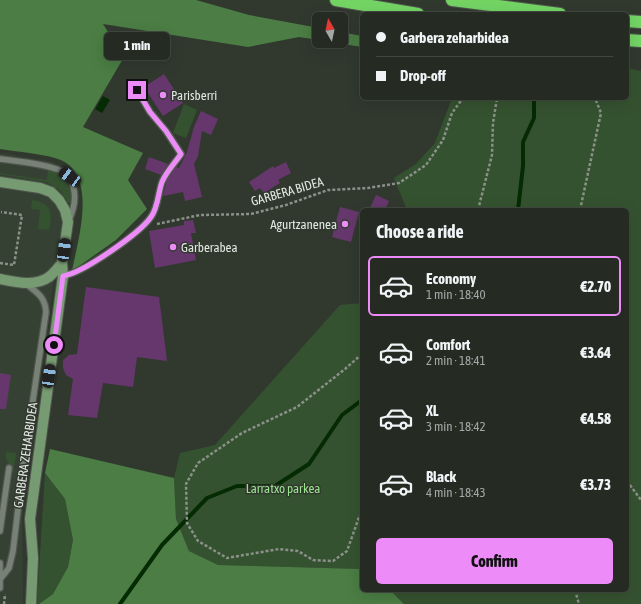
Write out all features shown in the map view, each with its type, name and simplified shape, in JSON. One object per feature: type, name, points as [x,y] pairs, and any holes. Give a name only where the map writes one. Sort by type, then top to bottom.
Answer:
[{"type":"highway","points":[[336,0],[406,12]]},
{"type":"highway","points":[[452,0],[545,12]]},
{"type":"highway","points":[[629,21],[641,22]]},
{"type":"highway","points":[[629,40],[641,41]]},
{"type":"street","name":"GARBERA ZEHARBIDEA","points":[[0,182],[40,188],[51,192],[59,200],[65,210],[68,222],[62,263],[63,276],[30,519],[33,558],[31,604]]},
{"type":"street","points":[[0,279],[24,283],[40,282],[49,277],[62,263]]},
{"type":"lane","points":[[63,276],[71,275],[103,257],[143,227],[153,216],[162,181],[181,154],[166,131],[150,112],[137,90]]},
{"type":"lane","points":[[0,159],[46,166],[60,170],[70,177],[76,195],[73,212],[68,222]]},
{"type":"lane","points":[[1,578],[9,568],[13,551],[23,467],[46,312],[46,303],[41,296],[24,283]]},
{"type":"lane","points":[[0,531],[9,468]]},
{"type":"lane","points":[[0,564],[0,588]]},
{"type":"path","name":"GARBERA BIDEA","points":[[143,227],[200,215],[251,214],[286,205],[328,190],[368,188],[399,183],[426,165],[443,140],[452,113],[462,100]]},
{"type":"path","points":[[479,208],[492,155],[493,123],[497,100]]},
{"type":"path","points":[[580,208],[601,113],[596,100]]},
{"type":"path","points":[[0,263],[14,265],[22,215],[1,212]]},
{"type":"path","points":[[360,356],[297,407],[242,433],[198,462],[186,484],[187,523],[198,541],[227,558],[279,548],[298,551],[312,560],[333,561],[347,551],[360,515]]},
{"type":"path","points":[[629,484],[641,500]]},
{"type":"path","points":[[4,604],[6,590]]},
{"type":"path","points":[[576,592],[579,604]]},
{"type":"shaded area","points":[[0,0],[196,0],[249,15],[312,27],[312,39],[299,37],[248,47],[103,24],[124,57],[83,127],[143,153],[128,180],[147,209],[116,240],[72,271],[83,207],[82,191],[77,176],[69,165],[55,158],[0,149]]},
{"type":"shaded area","points":[[348,33],[360,36],[360,47],[348,45]]},
{"type":"shaded area","points":[[103,96],[110,100],[102,113],[95,109]]},
{"type":"shaded area","points":[[0,153],[53,162],[51,181],[66,195],[43,353],[37,373],[25,466],[22,515],[23,604],[0,604]]},
{"type":"shaded area","points":[[50,449],[174,478],[176,519],[189,551],[218,565],[360,569],[360,592],[392,592],[404,604],[39,604],[53,594],[68,567],[73,540],[65,499],[45,473]]},
{"type":"green space","points":[[629,68],[641,71],[641,604],[404,604],[392,592],[629,592],[629,208],[406,208],[394,178],[416,164],[435,143],[451,100],[629,100]]},
{"type":"green space","points":[[184,104],[197,110],[186,138],[173,133]]},
{"type":"green space","points":[[48,169],[55,171],[63,177],[70,190],[73,202],[68,203],[61,191],[47,182],[0,174],[47,180]]},
{"type":"green space","points":[[32,200],[44,204],[50,210],[51,218],[49,230],[38,229],[40,210],[31,209]]},
{"type":"green space","name":"Larratxo parkea","points":[[360,303],[360,569],[218,565],[189,551],[176,519],[174,478],[180,453],[215,445],[340,305]]},
{"type":"green space","points":[[6,452],[16,453],[13,474],[6,458]]},
{"type":"green space","points":[[45,473],[65,499],[73,540],[68,567],[53,594],[37,604]]},
{"type":"building","name":"Parisberri","points":[[164,74],[183,103],[163,116],[144,87]]},
{"type":"building","points":[[201,111],[218,119],[211,135],[202,131],[198,156],[194,164],[202,197],[185,201],[183,192],[163,196],[167,180],[176,167],[179,168],[187,152],[194,127]]},
{"type":"building","points":[[149,157],[168,164],[161,175],[145,169]]},
{"type":"building","points":[[286,162],[291,173],[278,180],[280,183],[264,193],[260,188],[255,191],[249,182],[273,166],[274,168]]},
{"type":"building","points":[[376,195],[389,201],[386,208],[370,208]]},
{"type":"building","name":"Agurtzanenea","points":[[340,207],[359,212],[351,242],[332,237]]},
{"type":"building","name":"Garberabea","points":[[193,220],[196,233],[191,233],[196,260],[155,268],[149,231],[184,225],[184,221]]},
{"type":"building","points":[[86,287],[159,297],[167,361],[137,357],[133,387],[103,383],[97,418],[68,415],[73,379],[66,375],[63,368],[63,360],[69,355],[77,354]]},
{"type":"building","points":[[0,373],[11,375],[6,409],[0,409]]},
{"type":"waterway","points":[[518,208],[523,166],[523,142],[534,118],[534,100]]},
{"type":"waterway","points":[[120,604],[162,545],[207,498],[237,486],[275,486],[309,464],[342,415],[360,402]]},
{"type":"place","name":"Parisberri","points":[[163,95]]},
{"type":"place","name":"Agurtzanenea","points":[[345,224]]},
{"type":"place","name":"Garberabea","points":[[173,247]]},
{"type":"route","points":[[54,345],[63,276],[71,275],[103,257],[143,227],[153,216],[162,181],[181,154],[166,131],[150,112],[137,90]]}]
